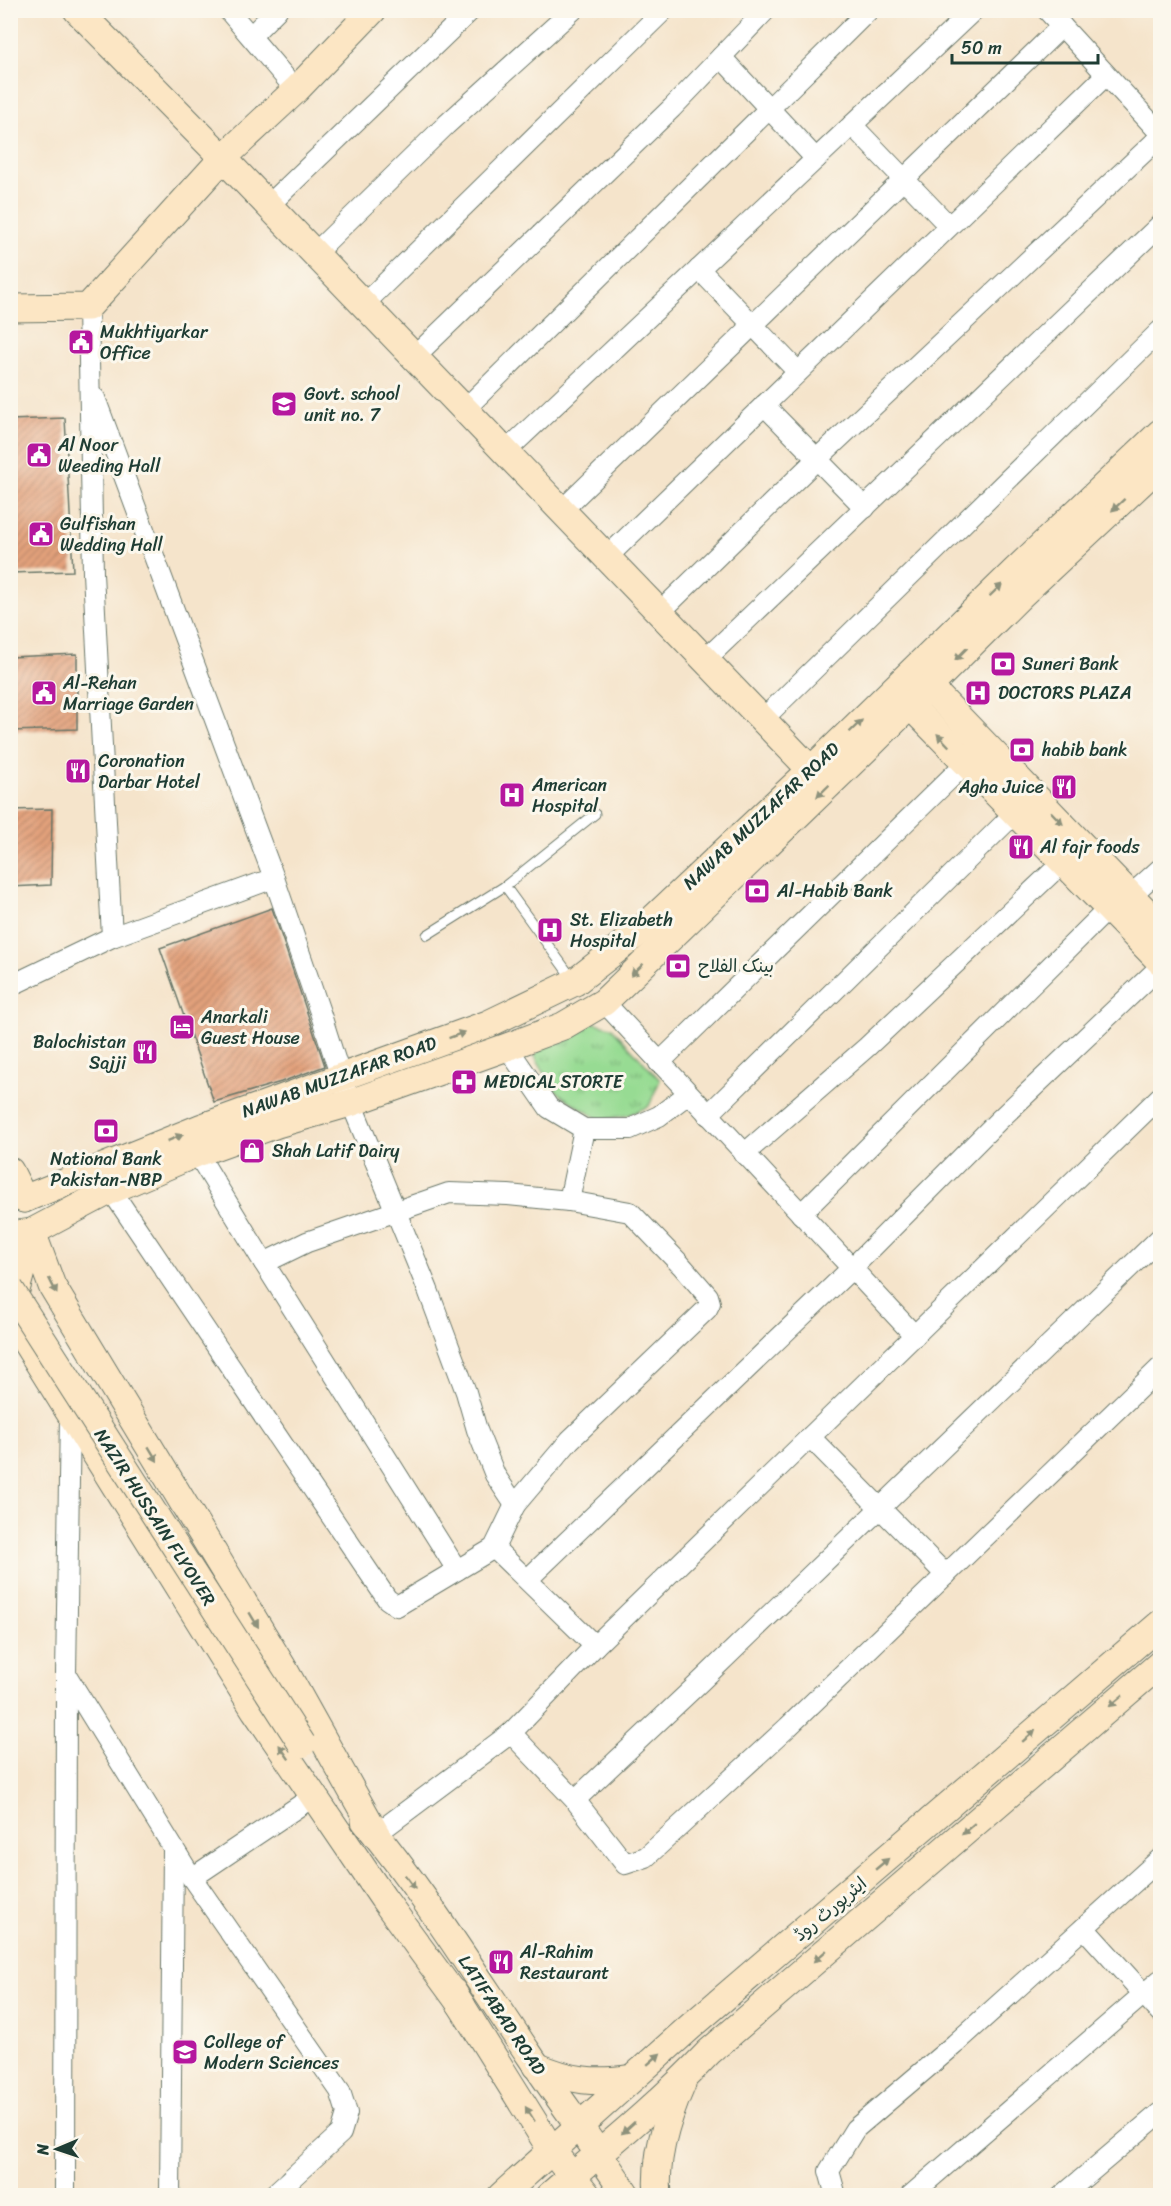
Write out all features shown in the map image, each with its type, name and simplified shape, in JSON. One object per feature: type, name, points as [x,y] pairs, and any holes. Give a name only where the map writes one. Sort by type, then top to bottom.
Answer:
[{"type":"street","points":[[77,10],[223,158],[811,770]]},
{"type":"street","points":[[228,10],[296,90]]},
{"type":"street","points":[[251,36],[277,10]]},
{"type":"street","points":[[112,937],[93,573],[88,307],[223,158],[296,90],[374,10]]},
{"type":"street","points":[[268,206],[471,10]]},
{"type":"street","points":[[314,254],[446,125],[573,10]]},
{"type":"street","points":[[363,305],[664,10]]},
{"type":"street","points":[[413,358],[672,108],[766,10]]},
{"type":"street","points":[[464,410],[869,10]]},
{"type":"street","points":[[504,453],[974,10]]},
{"type":"street","points":[[659,613],[817,459],[1161,135],[1047,10]]},
{"type":"street","points":[[561,511],[1062,27]]},
{"type":"street","points":[[722,57],[816,159]]},
{"type":"street","points":[[606,558],[1106,75]]},
{"type":"street","points":[[852,125],[949,226]]},
{"type":"street","points":[[705,660],[1161,225]]},
{"type":"street","points":[[699,269],[798,372]]},
{"type":"street","points":[[10,308],[88,307]]},
{"type":"street","points":[[762,720],[1161,331]]},
{"type":"street","points":[[90,385],[274,878],[340,1078],[397,1212],[466,1392],[477,1430],[495,1475],[515,1505]]},
{"type":"street","points":[[764,405],[865,508]]},
{"type":"street","name":"NAWAB MUZZAFAR ROAD","points":[[21,1234],[111,1190],[197,1152],[278,1124],[350,1103],[507,1047],[563,1026],[604,1002],[921,678],[1015,571],[1161,433]]},
{"type":"street","name":"NAWAB MUZZAFAR ROAD","points":[[921,678],[1021,595],[1160,465]]},
{"type":"street","points":[[921,678],[985,744],[1119,902],[1161,961]]},
{"type":"street","points":[[902,697],[1063,862],[1119,902],[1161,926]]},
{"type":"street","name":"NAWAB MUZZAFAR ROAD","points":[[17,1197],[488,1023],[575,982],[639,932],[811,770],[902,697]]},
{"type":"street","points":[[658,1063],[985,744]]},
{"type":"street","points":[[708,1115],[1015,813]]},
{"type":"street","points":[[744,1154],[867,1047],[1063,862]]},
{"type":"street","points":[[801,1214],[1119,902],[1161,869]]},
{"type":"street","points":[[10,986],[112,937],[274,878]]},
{"type":"street","points":[[528,1579],[852,1268],[998,1121],[1161,967]]},
{"type":"street","points":[[604,1002],[658,1063],[915,1336]]},
{"type":"street","points":[[507,1047],[549,1108],[584,1129],[630,1129],[659,1116],[688,1095]]},
{"type":"street","points":[[376,1834],[511,1733],[595,1646],[1161,1097]]},
{"type":"street","points":[[569,1201],[584,1129]]},
{"type":"street","points":[[197,1152],[457,1570]]},
{"type":"street","points":[[10,1171],[17,1197]]},
{"type":"street","points":[[111,1190],[391,1604],[397,1606],[494,1548],[515,1505],[570,1440],[710,1304],[708,1296],[630,1212],[569,1201],[508,1195],[449,1193],[307,1242],[264,1263]]},
{"type":"street","points":[[21,1234],[10,1315],[255,1710],[383,1898],[462,2006]]},
{"type":"street","points":[[21,1234],[285,1671],[376,1834]]},
{"type":"street","points":[[575,1800],[1161,1238]]},
{"type":"street","name":"NAZIR HUSSAIN FLYOVER","points":[[10,1289],[302,1744]]},
{"type":"street","points":[[511,1733],[575,1800],[625,1864],[646,1857],[789,1727],[1161,1368]]},
{"type":"street","points":[[65,2196],[66,1675],[70,1414]]},
{"type":"street","points":[[810,1437],[946,1575]]},
{"type":"street","points":[[494,1548],[595,1646]]},
{"type":"street","name":"ایئرپورٹ روڈ","points":[[501,2196],[632,2078],[1161,1624]]},
{"type":"street","name":"ایئرپورٹ روڈ","points":[[549,2196],[581,2185],[600,2154],[710,2052],[1161,1664]]},
{"type":"street","points":[[66,1675],[192,1878],[340,2091],[347,2113],[341,2133],[273,2196]]},
{"type":"street","points":[[302,1744],[376,1834]]},
{"type":"street","points":[[302,1744],[344,1817],[462,2006]]},
{"type":"street","points":[[192,1878],[314,1796]]},
{"type":"street","name":"LATIFABAD ROAD","points":[[376,1834],[470,1965],[536,2066],[600,2154],[627,2196]]},
{"type":"street","points":[[170,2196],[173,1848]]},
{"type":"street","points":[[836,2196],[829,2170],[855,2129],[955,2044],[1161,1859]]},
{"type":"street","points":[[1084,1928],[1161,2012]]},
{"type":"street","points":[[910,2196],[1161,1980]]},
{"type":"street","name":"LATIFABAD ROAD","points":[[462,2006],[552,2151],[581,2185]]},
{"type":"street","points":[[536,2066],[559,2076],[583,2081],[608,2082],[632,2078]]},
{"type":"street","points":[[658,2196],[660,2150],[669,2113],[685,2077]]},
{"type":"street","points":[[1062,2196],[1161,2113]]},
{"type":"lane","points":[[427,935],[505,886],[595,814]]},
{"type":"lane","points":[[505,886],[575,982]]},
{"type":"green space","points":[[591,1022],[611,1027],[660,1080],[649,1106],[629,1115],[600,1120],[552,1087],[532,1051]]},
{"type":"building","points":[[65,418],[73,571],[10,573],[10,420]]},
{"type":"building","name":"Al-Rehan Marriage Garden","points":[[77,654],[77,729],[10,731],[10,657]]},
{"type":"building","points":[[52,809],[51,885],[10,887],[10,810]]},
{"type":"building","points":[[272,908],[325,1066],[214,1102],[160,948]]},
{"type":"place","name":"Mukhtiyarkar Office","points":[[81,342]]},
{"type":"place","name":"Govt. school unit no. 7","points":[[284,404]]},
{"type":"place","name":"Al Noor Weeding Hall","points":[[39,455]]},
{"type":"place","name":"Gulfishan Wedding Hall","points":[[41,534]]},
{"type":"place","name":"Suneri Bank","points":[[1003,664]]},
{"type":"place","name":"Al-Rehan Marriage Garden","points":[[44,693]]},
{"type":"place","name":"DOCTORS PLAZA","points":[[978,693]]},
{"type":"place","name":"habib bank","points":[[1022,750]]},
{"type":"place","name":"Coronation Darbar Hotel","points":[[78,771]]},
{"type":"place","name":"Agha Juice","points":[[1064,787]]},
{"type":"place","name":"American Hospital","points":[[512,795]]},
{"type":"place","name":"Al fajr foods","points":[[1021,847]]},
{"type":"place","name":"Al-Habib Bank","points":[[757,891]]},
{"type":"place","name":"St. Elizabeth Hospital","points":[[550,930]]},
{"type":"place","name":"بینک الفلاح","points":[[678,966]]},
{"type":"place","name":"Anarkali Guest House","points":[[182,1027]]},
{"type":"place","name":"Balochistan Sajji","points":[[145,1052]]},
{"type":"place","name":"MEDICAL STORTE","points":[[464,1082]]},
{"type":"place","name":"National Bank Pakistan-NBP","points":[[106,1131]]},
{"type":"place","name":"Shah Latif Dairy","points":[[252,1151]]},
{"type":"place","name":"Al-Rahim Restaurant","points":[[501,1962]]},
{"type":"place","name":"College of Modern Sciences","points":[[185,2052]]}]
